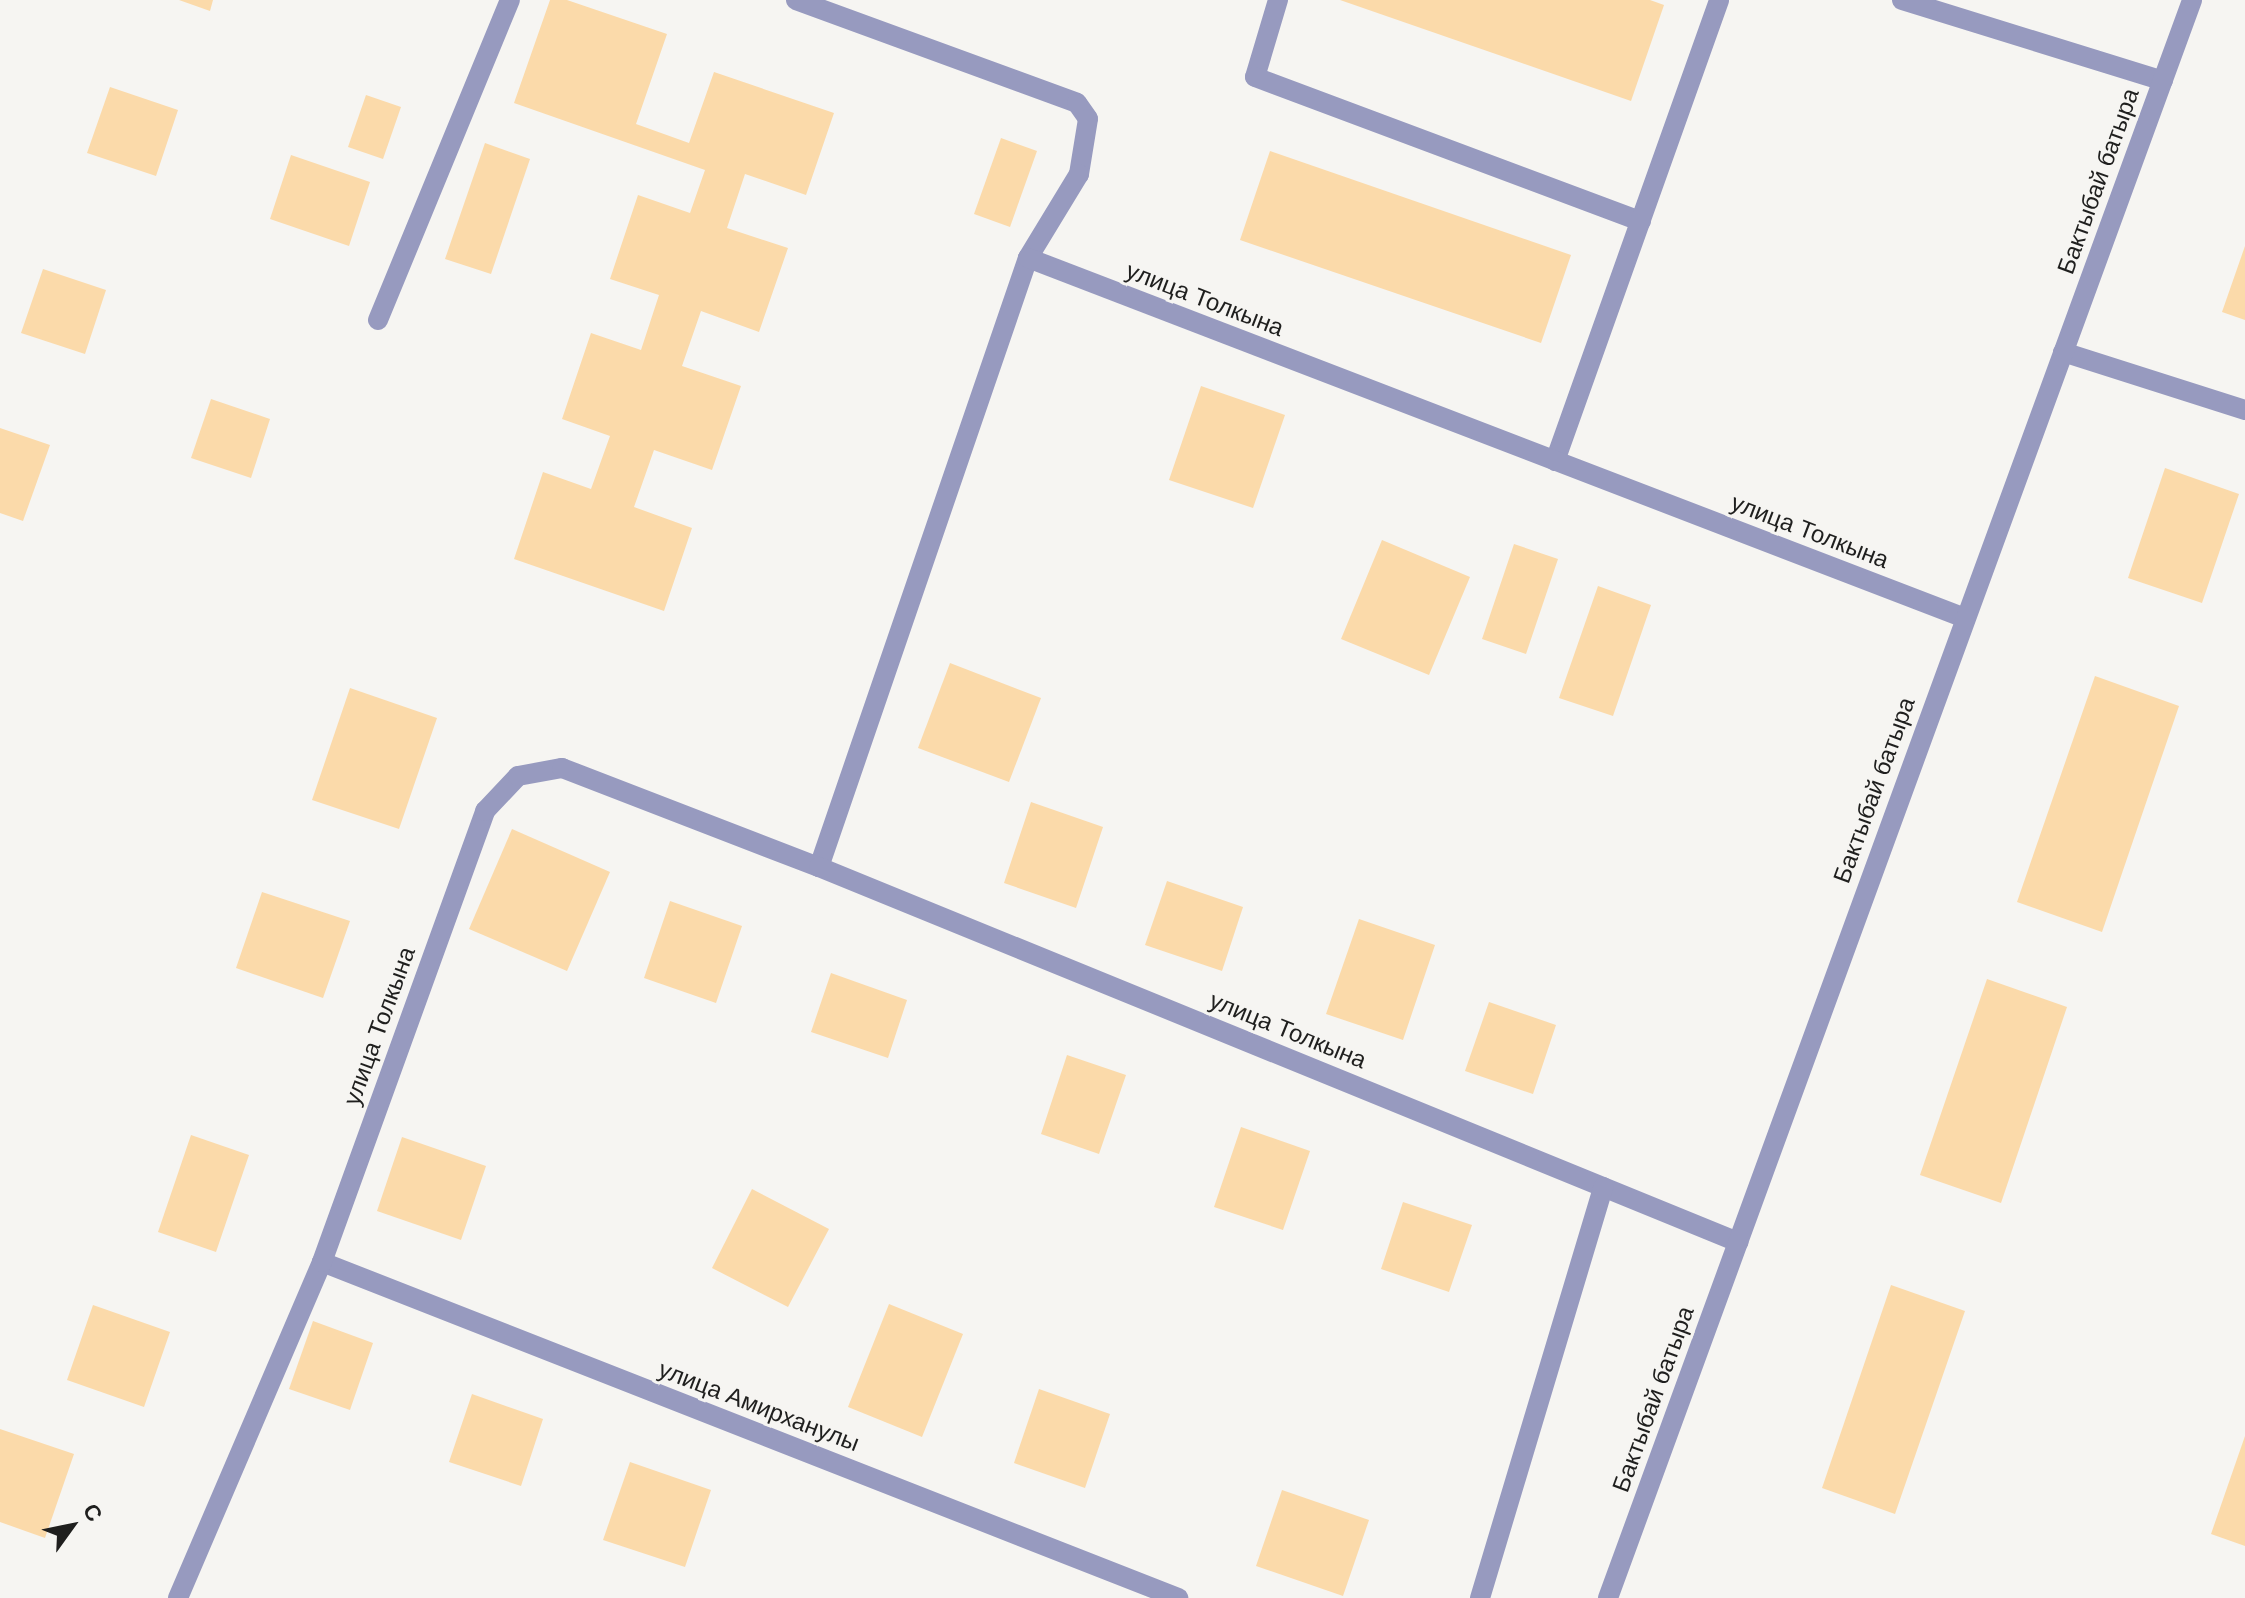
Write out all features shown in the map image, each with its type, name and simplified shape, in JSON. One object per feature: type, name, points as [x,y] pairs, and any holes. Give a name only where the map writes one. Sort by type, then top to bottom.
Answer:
[{"type":"street","points":[[378,320],[510,0]]},
{"type":"street","points":[[796,0],[1077,103],[1088,119],[1079,174],[1028,258],[819,867]]},
{"type":"street","points":[[1278,0],[1255,77],[1641,221]]},
{"type":"street","points":[[1555,461],[1719,0]]},
{"type":"street","points":[[1902,0],[2163,81]]},
{"type":"street","name":"Бактыбай батыра","points":[[1608,1598],[2192,0]]},
{"type":"street","name":"улица Толкына","points":[[1028,258],[1965,618]]},
{"type":"street","points":[[2063,352],[2245,410]]},
{"type":"street","name":"улица Толкына","points":[[178,1598],[322,1262],[485,811],[518,776],[562,768],[819,867],[1738,1242]]},
{"type":"street","points":[[1480,1598],[1603,1187]]},
{"type":"street","name":"улица Амирханулы","points":[[322,1262],[1178,1598]]},
{"type":"building","points":[[179,0],[213,0],[210,11]]},
{"type":"building","points":[[550,0],[567,0],[667,34],[636,124],[689,143],[714,72],[834,113],[806,195],[745,174],[727,228],[788,248],[759,332],[701,311],[682,366],[741,386],[712,470],[654,450],[634,507],[692,528],[664,611],[514,559],[543,472],[591,489],[610,436],[562,419],[591,333],[641,350],[659,295],[610,279],[638,195],[690,213],[705,170],[514,103]]},
{"type":"building","points":[[1340,0],[1650,0],[1664,5],[1631,101]]},
{"type":"building","points":[[110,87],[178,110],[156,176],[87,153]]},
{"type":"building","points":[[366,95],[401,107],[383,159],[348,147]]},
{"type":"building","points":[[1001,138],[1037,151],[1010,227],[974,214]]},
{"type":"building","points":[[485,143],[530,159],[491,274],[445,259]]},
{"type":"building","points":[[1270,151],[1571,255],[1541,343],[1240,240]]},
{"type":"building","points":[[291,155],[370,182],[349,246],[270,219]]},
{"type":"building","points":[[2245,246],[2245,320],[2222,312]]},
{"type":"building","points":[[43,269],[106,290],[85,354],[21,333]]},
{"type":"building","points":[[1201,386],[1285,415],[1253,508],[1169,480]]},
{"type":"building","points":[[211,399],[270,419],[251,478],[191,458]]},
{"type":"building","points":[[0,428],[50,445],[23,521],[0,513]]},
{"type":"building","points":[[2165,468],[2239,494],[2202,603],[2128,578]]},
{"type":"building","points":[[1382,540],[1470,577],[1429,675],[1341,639]]},
{"type":"building","points":[[1514,544],[1558,559],[1526,654],[1482,639]]},
{"type":"building","points":[[1598,586],[1651,605],[1613,716],[1559,698]]},
{"type":"building","points":[[950,663],[1041,698],[1009,782],[918,748]]},
{"type":"building","points":[[2095,676],[2179,706],[2102,932],[2017,902]]},
{"type":"building","points":[[350,688],[437,718],[399,829],[312,800]]},
{"type":"building","points":[[1031,802],[1103,827],[1076,908],[1004,883]]},
{"type":"building","points":[[512,829],[610,872],[567,971],[469,929]]},
{"type":"building","points":[[1167,881],[1243,907],[1222,971],[1145,945]]},
{"type":"building","points":[[262,892],[350,921],[323,998],[236,968]]},
{"type":"building","points":[[670,901],[742,926],[716,1003],[644,978]]},
{"type":"building","points":[[1359,919],[1435,945],[1403,1040],[1326,1014]]},
{"type":"building","points":[[831,973],[907,1000],[888,1058],[811,1032]]},
{"type":"building","points":[[1987,979],[2067,1007],[2001,1203],[1920,1175]]},
{"type":"building","points":[[1489,1002],[1556,1025],[1533,1094],[1465,1071]]},
{"type":"building","points":[[1067,1055],[1126,1075],[1099,1154],[1041,1134]]},
{"type":"building","points":[[1241,1127],[1310,1151],[1283,1230],[1214,1207]]},
{"type":"building","points":[[191,1135],[249,1155],[216,1252],[158,1232]]},
{"type":"building","points":[[402,1137],[486,1166],[461,1240],[377,1211]]},
{"type":"building","points":[[752,1189],[829,1229],[788,1307],[712,1268]]},
{"type":"building","points":[[1403,1202],[1472,1225],[1449,1292],[1381,1269]]},
{"type":"building","points":[[1891,1285],[1965,1311],[1895,1514],[1822,1488]]},
{"type":"building","points":[[889,1304],[963,1334],[922,1437],[848,1407]]},
{"type":"building","points":[[93,1305],[170,1332],[144,1407],[67,1380]]},
{"type":"building","points":[[313,1321],[373,1343],[350,1410],[289,1389]]},
{"type":"building","points":[[1039,1389],[1110,1414],[1085,1488],[1014,1463]]},
{"type":"building","points":[[472,1394],[543,1419],[521,1486],[449,1462]]},
{"type":"building","points":[[0,1429],[74,1454],[45,1538],[0,1522]]},
{"type":"building","points":[[2245,1436],[2245,1546],[2211,1534]]},
{"type":"building","points":[[630,1462],[711,1490],[685,1567],[603,1540]]},
{"type":"building","points":[[1282,1490],[1369,1520],[1343,1596],[1256,1566]]}]
